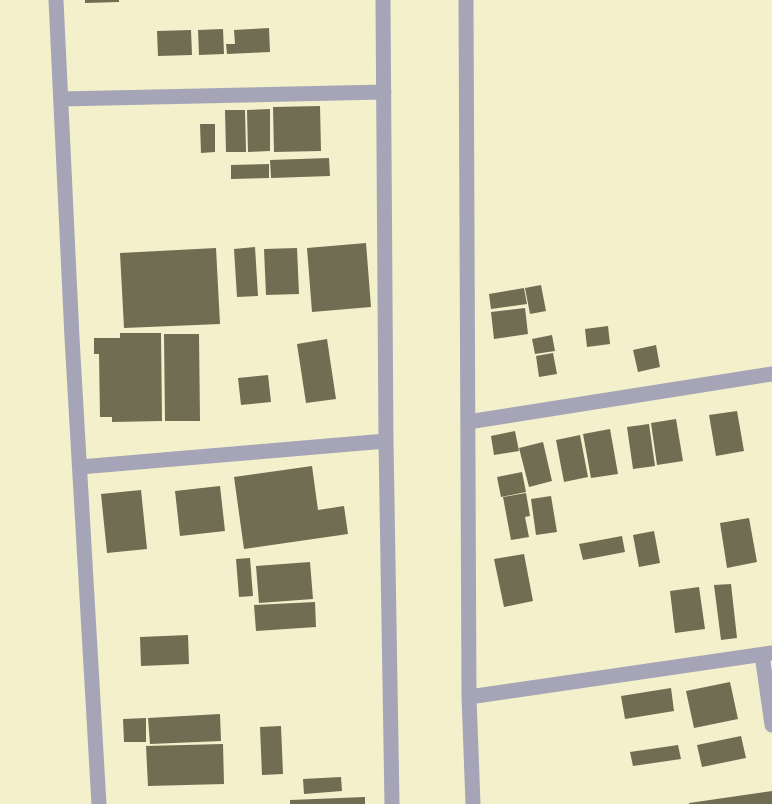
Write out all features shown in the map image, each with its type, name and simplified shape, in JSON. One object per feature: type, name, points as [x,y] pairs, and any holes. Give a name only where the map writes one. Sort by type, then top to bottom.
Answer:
[{"type":"street","points":[[56,0],[80,467],[100,804]]},
{"type":"street","points":[[383,0],[386,441],[392,804]]},
{"type":"street","points":[[466,0],[469,697],[473,804]]},
{"type":"street","points":[[61,99],[384,92]]},
{"type":"street","points":[[468,422],[772,374]]},
{"type":"street","points":[[80,467],[386,441]]},
{"type":"street","points":[[469,697],[767,654],[772,725]]},
{"type":"shaded area","points":[[0,0],[772,0],[772,804],[0,804]]},
{"type":"building","points":[[85,0],[119,0],[119,2],[85,3]]},
{"type":"building","points":[[269,28],[270,52],[227,54],[226,44],[235,44],[234,30]]},
{"type":"building","points":[[223,29],[224,54],[199,55],[198,30]]},
{"type":"building","points":[[191,30],[192,55],[158,56],[157,31]]},
{"type":"building","points":[[320,106],[321,151],[274,152],[273,107]]},
{"type":"building","points":[[270,109],[270,151],[248,152],[247,110]]},
{"type":"building","points":[[225,110],[245,110],[246,152],[226,152]]},
{"type":"building","points":[[200,124],[215,124],[215,152],[201,153]]},
{"type":"building","points":[[329,158],[330,176],[271,178],[270,160]]},
{"type":"building","points":[[269,164],[269,178],[231,179],[231,165]]},
{"type":"building","points":[[366,243],[371,307],[312,312],[307,248]]},
{"type":"building","points":[[255,247],[258,296],[237,297],[234,249]]},
{"type":"building","points":[[216,248],[220,324],[124,328],[120,253]]},
{"type":"building","points":[[297,248],[299,294],[266,295],[264,249]]},
{"type":"building","points":[[541,285],[546,311],[530,314],[525,288]]},
{"type":"building","points":[[524,288],[527,304],[491,309],[489,294]]},
{"type":"building","points":[[525,308],[528,334],[494,339],[491,312]]},
{"type":"building","points":[[608,326],[610,344],[587,347],[585,329]]},
{"type":"building","points":[[120,333],[161,333],[162,421],[112,422],[112,417],[100,417],[99,354],[94,354],[94,338],[120,338]]},
{"type":"building","points":[[164,334],[199,334],[200,421],[165,421]]},
{"type":"building","points":[[552,335],[555,351],[535,354],[532,339]]},
{"type":"building","points":[[327,339],[336,399],[306,403],[297,344]]},
{"type":"building","points":[[656,345],[660,367],[638,372],[633,350]]},
{"type":"building","points":[[553,353],[557,374],[539,377],[536,356]]},
{"type":"building","points":[[268,375],[271,402],[241,405],[238,378]]},
{"type":"building","points":[[737,411],[744,451],[716,456],[709,415]]},
{"type":"building","points":[[676,419],[683,461],[657,465],[651,423]]},
{"type":"building","points":[[649,424],[655,466],[633,469],[627,427]]},
{"type":"building","points":[[610,429],[618,474],[591,478],[583,434]]},
{"type":"building","points":[[515,431],[519,451],[494,455],[491,436]]},
{"type":"building","points":[[580,435],[588,477],[564,482],[556,440]]},
{"type":"building","points":[[543,442],[552,481],[529,487],[519,448]]},
{"type":"building","points":[[312,466],[318,510],[344,506],[348,534],[244,549],[234,477]]},
{"type":"building","points":[[522,472],[526,492],[501,497],[497,477]]},
{"type":"building","points":[[220,486],[225,531],[180,536],[175,491]]},
{"type":"building","points":[[141,490],[147,549],[107,553],[101,494]]},
{"type":"building","points":[[526,493],[530,516],[525,517],[529,537],[511,540],[503,497]]},
{"type":"building","points":[[551,496],[557,532],[536,535],[531,499]]},
{"type":"building","points":[[749,518],[757,562],[727,568],[720,523]]},
{"type":"building","points":[[654,531],[660,563],[639,567],[633,535]]},
{"type":"building","points":[[622,536],[625,552],[583,560],[579,544]]},
{"type":"building","points":[[524,554],[533,601],[504,607],[494,559]]},
{"type":"building","points":[[250,558],[253,596],[239,597],[236,559]]},
{"type":"building","points":[[310,562],[313,599],[259,603],[256,566]]},
{"type":"building","points":[[731,584],[737,638],[721,640],[714,585]]},
{"type":"building","points":[[699,587],[705,629],[675,633],[670,591]]},
{"type":"building","points":[[315,602],[316,627],[256,631],[254,605]]},
{"type":"building","points":[[188,635],[189,664],[141,666],[140,637]]},
{"type":"building","points":[[730,682],[738,719],[694,728],[686,691]]},
{"type":"building","points":[[671,688],[674,711],[625,719],[621,696]]},
{"type":"building","points":[[220,714],[221,741],[150,744],[148,718]]},
{"type":"building","points":[[146,718],[146,742],[124,742],[123,719]]},
{"type":"building","points":[[281,726],[283,774],[262,775],[260,727]]},
{"type":"building","points":[[741,736],[746,758],[702,767],[697,745]]},
{"type":"building","points":[[223,744],[224,784],[148,786],[146,746]]},
{"type":"building","points":[[678,745],[681,759],[633,766],[630,752]]},
{"type":"building","points":[[341,777],[342,791],[304,794],[303,779]]},
{"type":"building","points":[[772,791],[772,804],[689,804],[689,803]]},
{"type":"building","points":[[365,797],[365,804],[290,804],[290,800]]}]
